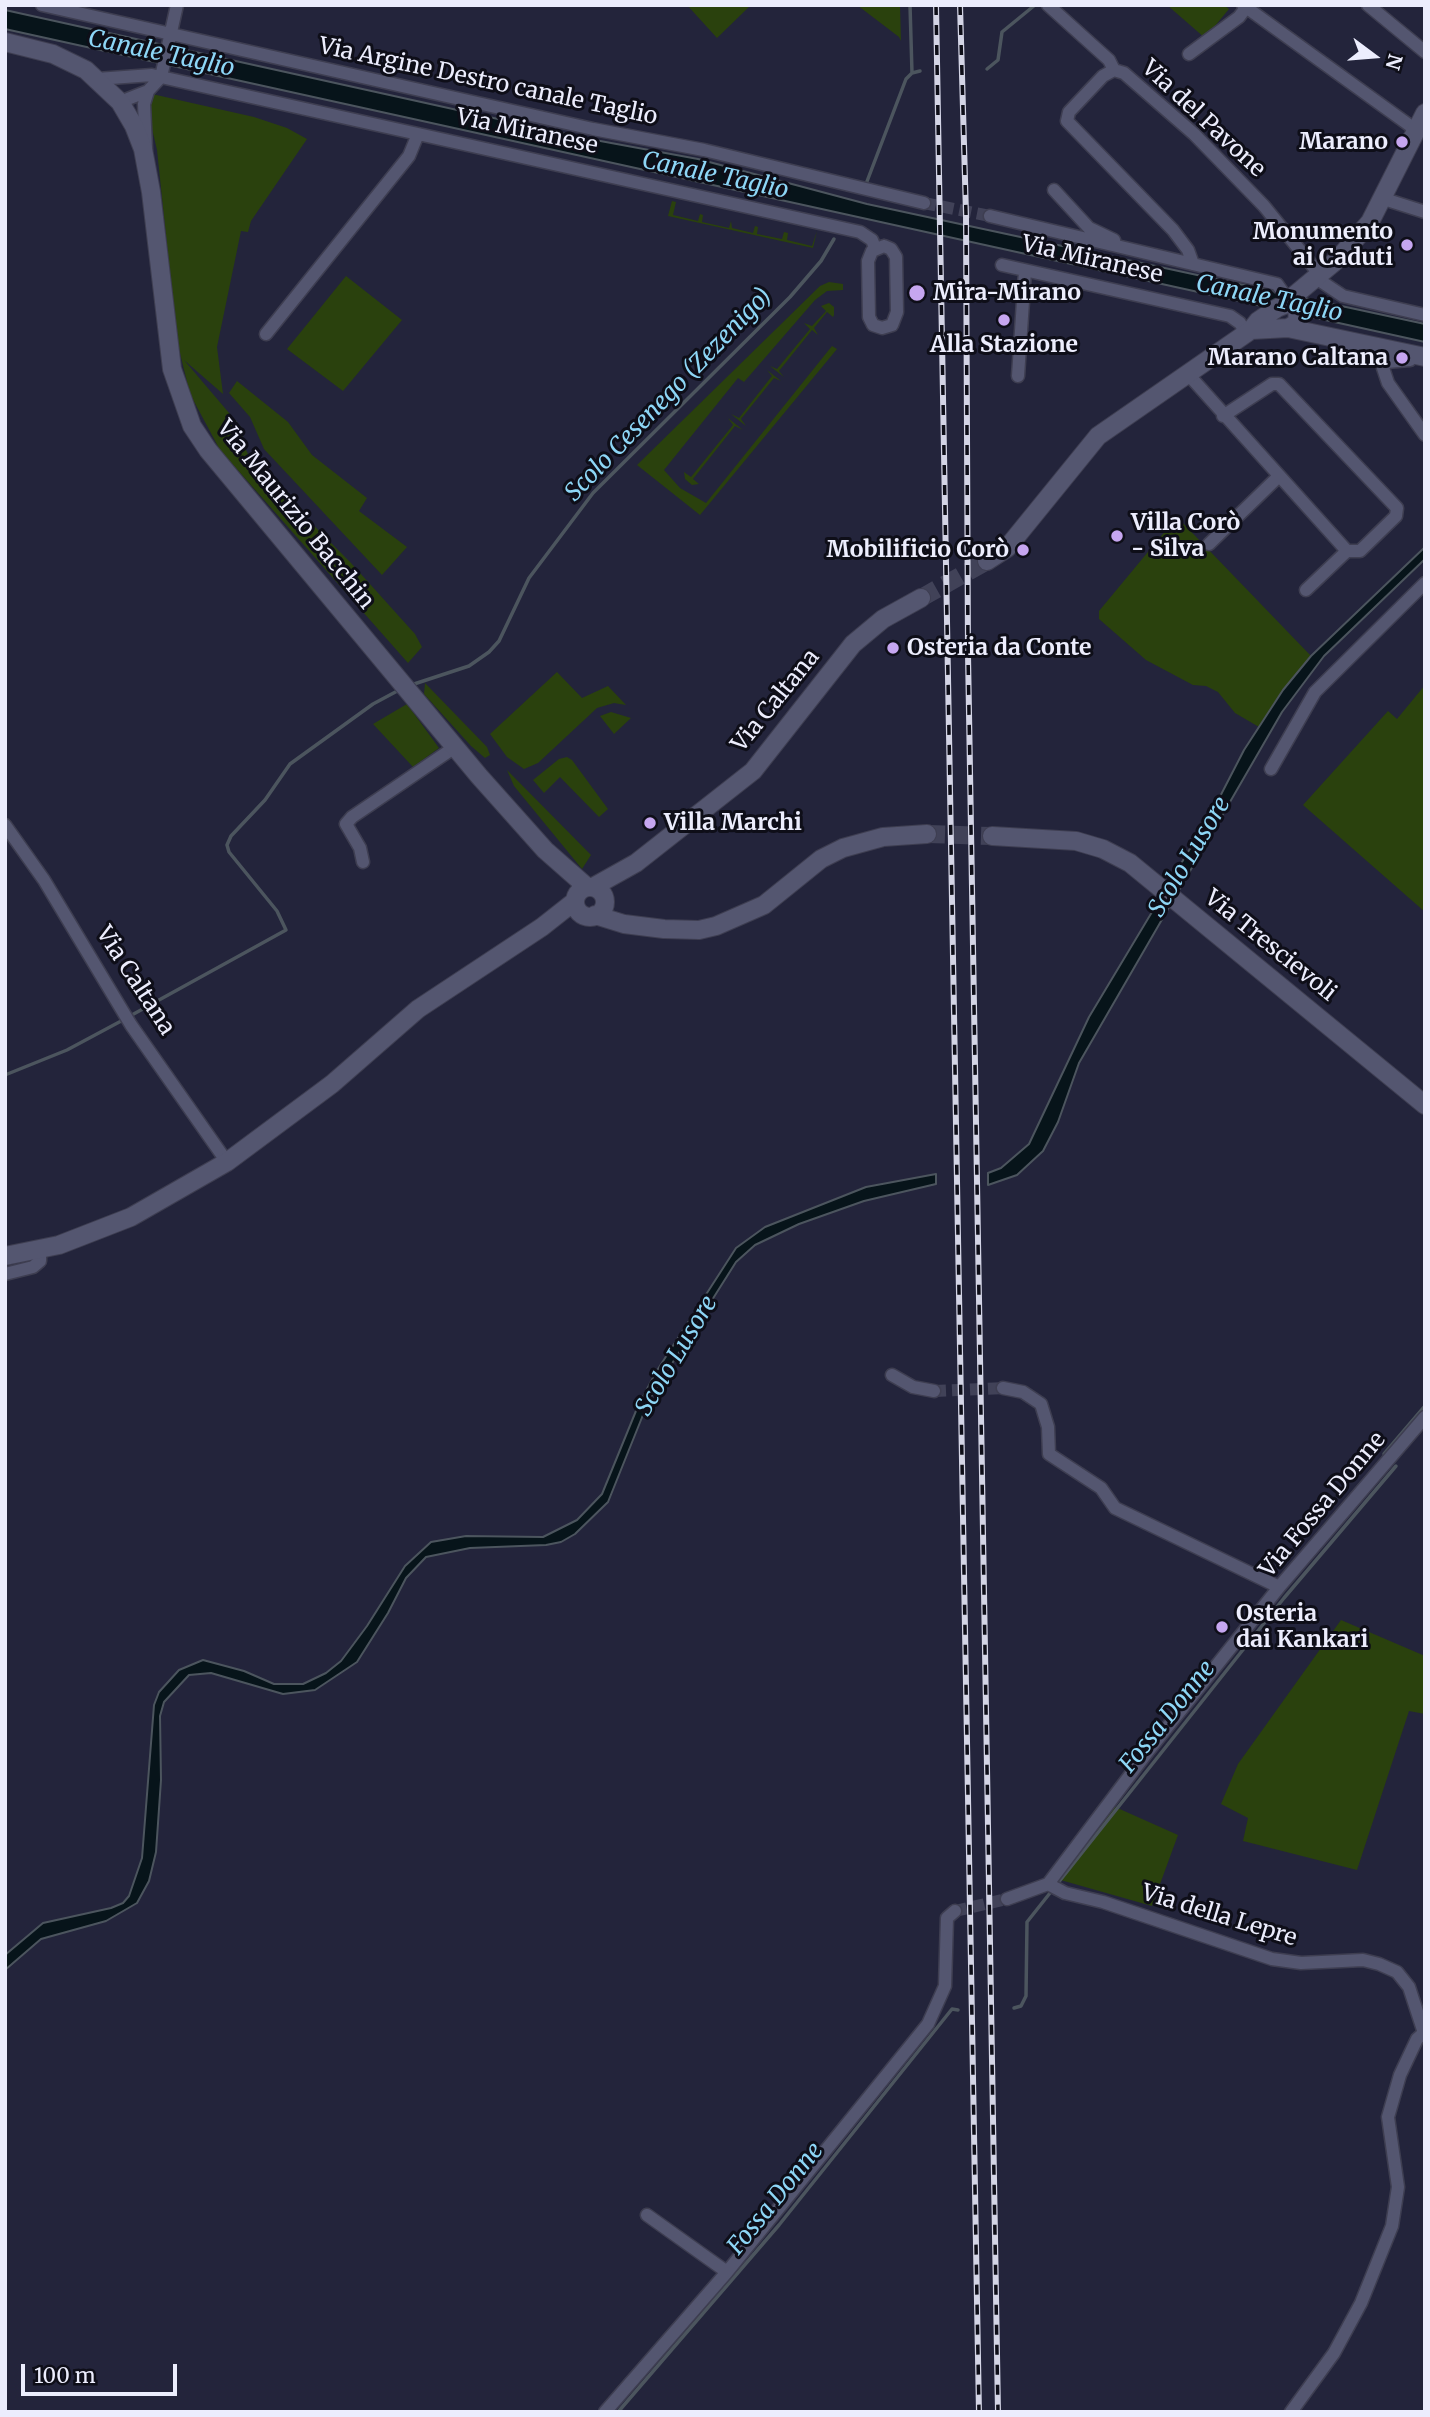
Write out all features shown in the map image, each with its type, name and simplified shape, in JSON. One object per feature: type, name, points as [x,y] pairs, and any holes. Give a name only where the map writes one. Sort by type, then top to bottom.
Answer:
[{"type":"main road","points":[[5,42],[53,54],[75,64],[97,79]]},
{"type":"main road","name":"Via Maurizio Bacchin","points":[[97,79],[120,102],[139,135],[146,163],[166,338],[176,382],[192,426],[228,477],[417,703],[590,901],[640,925],[682,930],[716,926],[764,905],[821,859],[842,848],[883,837],[927,834]]},
{"type":"main road","points":[[988,561],[1007,548],[1098,436],[1248,332],[1290,316],[1313,281],[1358,237],[1384,199],[1425,113]]},
{"type":"main road","points":[[1290,316],[1420,356]]},
{"type":"main road","name":"Via Caltana","points":[[5,1256],[40,1250],[131,1217],[227,1162],[332,1084],[418,1009],[542,928],[590,901],[753,771],[809,697],[869,628],[921,598]]},
{"type":"main road","name":"Via Trescievoli","points":[[992,836],[1076,841],[1121,858],[1151,879],[1425,1105]]},
{"type":"street","name":"Via Argine Destro canale Taglio","points":[[42,5],[169,38],[593,130],[704,150],[924,203]]},
{"type":"street","points":[[146,163],[144,104],[148,91],[162,73],[177,5]]},
{"type":"street","name":"Via del Pavone","points":[[1048,5],[1109,61],[1114,70],[1124,73],[1195,134],[1264,206],[1313,281],[1343,296],[1425,315]]},
{"type":"street","points":[[1368,5],[1425,52]]},
{"type":"street","points":[[1189,54],[1230,25],[1245,6],[1416,130]]},
{"type":"street","points":[[1114,70],[1103,76],[1069,112],[1067,121],[1173,230],[1188,250],[1193,264]]},
{"type":"street","name":"Via Miranese","points":[[97,79],[162,73],[418,134],[860,232],[872,240],[875,248],[868,261],[868,312],[870,321],[882,328],[892,325],[897,317],[897,262],[891,249],[875,248]]},
{"type":"street","points":[[120,102],[135,76]]},
{"type":"street","points":[[120,102],[148,91]]},
{"type":"street","points":[[266,334],[409,156],[418,134]]},
{"type":"street","points":[[1054,190],[1090,228],[1119,243],[1121,247]]},
{"type":"street","points":[[1384,199],[1425,212]]},
{"type":"street","points":[[990,216],[1277,284],[1290,316]]},
{"type":"street","name":"Via Miranese","points":[[1002,265],[1230,316],[1248,332]]},
{"type":"street","points":[[1018,376],[1025,271]]},
{"type":"street","points":[[1420,356],[1410,360],[1386,362],[1383,368],[1388,383],[1425,435]]},
{"type":"street","points":[[1187,373],[1347,551]]},
{"type":"street","points":[[1223,416],[1272,384],[1279,384],[1397,508],[1396,516],[1360,551],[1347,551],[1306,590]]},
{"type":"street","points":[[1209,544],[1278,477]]},
{"type":"street","points":[[1271,769],[1315,692],[1425,583]]},
{"type":"street","points":[[363,862],[360,848],[346,824],[352,817],[455,747]]},
{"type":"street","name":"Via Caltana","points":[[5,825],[44,880],[131,1025],[227,1162]]},
{"type":"street","name":"Via Caltana","points":[[5,1274],[33,1267],[40,1261],[40,1250]]},
{"type":"street","points":[[892,1376],[913,1387],[934,1391]]},
{"type":"street","points":[[1003,1388],[1023,1392],[1041,1404],[1048,1427],[1049,1454],[1101,1488],[1115,1508],[1279,1587]]},
{"type":"street","name":"Via Fossa Donne","points":[[1050,1885],[1149,1750],[1279,1587],[1425,1417]]},
{"type":"street","points":[[1007,1899],[1050,1885]]},
{"type":"street","name":"Via della Lepre","points":[[1050,1885],[1065,1893],[1103,1902],[1272,1959],[1301,1963],[1363,1960],[1379,1965],[1396,1972],[1409,1987],[1424,2033]]},
{"type":"street","points":[[605,2412],[727,2272],[928,2024],[945,1986],[947,1918],[955,1911]]},
{"type":"street","points":[[1291,2412],[1334,2353],[1361,2303],[1392,2226],[1398,2187],[1388,2117],[1400,2075],[1417,2039],[1424,2033]]},
{"type":"street","points":[[647,2215],[727,2272]]},
{"type":"green space","points":[[687,5],[751,5],[717,38]]},
{"type":"green space","points":[[857,5],[900,5],[901,41],[899,37]]},
{"type":"green space","points":[[1167,5],[1224,5],[1229,9],[1205,38]]},
{"type":"green space","points":[[152,94],[254,117],[287,128],[307,139],[251,221],[248,232],[241,231],[217,347],[223,394],[184,360],[241,427],[244,446],[253,464],[351,563],[415,634],[422,647],[408,663],[220,450],[190,394],[177,341],[157,150],[149,116]]},
{"type":"green space","points":[[672,201],[676,202],[673,215],[698,221],[700,214],[703,215],[702,222],[729,228],[731,221],[732,228],[753,233],[755,226],[758,227],[757,234],[782,239],[784,232],[788,233],[787,240],[812,246],[817,231],[813,248],[668,216]]},
{"type":"green space","points":[[346,276],[402,320],[343,391],[287,349]]},
{"type":"green space","points":[[829,282],[843,284],[843,290],[827,291],[815,300],[744,382],[738,378],[664,470],[680,488],[706,503],[832,346],[837,349],[700,515],[637,465],[820,286]]},
{"type":"green space","points":[[829,303],[834,307],[833,317],[827,312],[814,328],[818,335],[812,330],[779,371],[784,377],[770,366],[777,369],[810,329],[804,323],[812,326],[826,311],[821,306]]},
{"type":"green space","points":[[767,370],[781,381],[774,378],[741,419],[746,426],[731,414],[739,418],[772,376]]},
{"type":"green space","points":[[237,381],[288,422],[312,455],[367,498],[359,511],[407,547],[382,575],[264,449],[250,417],[229,393]]},
{"type":"green space","points":[[728,418],[743,430],[735,426],[693,479],[699,484],[692,485],[685,479],[684,472],[691,477],[733,425]]},
{"type":"green space","points":[[1177,517],[1311,656],[1259,727],[1235,713],[1218,692],[1206,686],[1193,685],[1146,660],[1099,619],[1099,611]]},
{"type":"green space","points":[[557,672],[582,698],[608,686],[626,705],[614,703],[597,708],[538,763],[524,769],[507,757],[490,734]]},
{"type":"green space","points":[[425,683],[487,747],[490,755],[485,758],[471,746],[424,694]]},
{"type":"green space","points":[[1425,685],[1425,912],[1303,805],[1388,711],[1397,719]]},
{"type":"green space","points":[[407,704],[439,748],[413,767],[373,724]]},
{"type":"green space","points":[[611,712],[631,718],[614,734],[600,716]]},
{"type":"green space","points":[[567,757],[608,809],[599,817],[560,777],[544,793],[533,780],[559,759]]},
{"type":"green space","points":[[507,770],[591,855],[582,869],[514,786]]},
{"type":"green space","points":[[1341,1620],[1425,1656],[1425,1714],[1409,1711],[1357,1870],[1243,1841],[1248,1818],[1221,1804],[1238,1764]]},
{"type":"green space","points":[[1113,1806],[1178,1835],[1152,1906],[1057,1879]]},
{"type":"water","name":"Canale Taglio","points":[[5,10],[584,138],[698,159],[867,204],[1425,324],[1425,342],[5,29]]},
{"type":"water","name":"Scolo Lusore","points":[[1425,547],[1425,559],[1324,656],[1282,712],[1079,1063],[1058,1122],[1043,1151],[1017,1175],[988,1185],[988,1173],[1001,1168],[1029,1144],[1089,1017],[1212,812],[1244,750],[1283,690],[1311,656]]},
{"type":"water","points":[[936,1174],[936,1184],[864,1201],[799,1224],[755,1245],[736,1262],[649,1400],[608,1502],[575,1534],[561,1542],[546,1545],[470,1548],[426,1557],[406,1578],[357,1662],[315,1690],[283,1694],[211,1673],[189,1675],[164,1702],[160,1716],[161,1780],[156,1852],[149,1881],[137,1903],[106,1921],[41,1939],[5,1970],[5,1955],[43,1923],[111,1908],[123,1903],[129,1896],[142,1858],[154,1705],[159,1692],[179,1670],[203,1660],[244,1671],[274,1684],[303,1684],[326,1673],[341,1661],[405,1566],[431,1542],[466,1536],[543,1537],[577,1520],[602,1494],[638,1406],[656,1372],[736,1248],[765,1227],[866,1187]]},
{"type":"waterway","points":[[910,5],[912,73]]},
{"type":"waterway","name":"Scolo Cesenego (Zezenigo)","points":[[987,69],[998,60],[1002,32],[1035,5]]},
{"type":"waterway","name":"Scolo Cesenego (Zezenigo)","points":[[866,184],[906,79],[912,73],[920,71]]},
{"type":"waterway","name":"Scolo Cesenego (Zezenigo)","points":[[411,685],[469,666],[489,652],[499,641],[529,578],[593,493],[790,297],[821,261],[834,239]]},
{"type":"waterway","name":"Scolo Cesenego (Zezenigo)","points":[[130,1016],[286,930],[277,911],[229,852],[227,845],[231,836],[265,800],[290,764],[373,704],[401,689]]},
{"type":"waterway","name":"Scolo Cesenego (Zezenigo)","points":[[5,1075],[67,1050],[123,1020]]},
{"type":"waterway","points":[[1384,1454],[1425,1406]]},
{"type":"waterway","name":"Fossa Donne","points":[[1014,2008],[1021,2006],[1026,1996],[1027,1922],[1284,1598],[1396,1466]]},
{"type":"waterway","name":"Fossa Donne","points":[[618,2412],[779,2225],[952,2009],[958,2010]]},
{"type":"tunnel","points":[[924,203],[990,216]]},
{"type":"tunnel","points":[[921,598],[987,561]]},
{"type":"tunnel","points":[[927,834],[992,836]]},
{"type":"tunnel","points":[[934,1391],[1003,1388]]},
{"type":"tunnel","points":[[955,1911],[1007,1899]]},
{"type":"railway","points":[[936,5],[979,2412]]},
{"type":"railway","points":[[960,5],[966,214],[968,654],[998,2412]]},
{"type":"place","name":"Marano","points":[[1402,142]]},
{"type":"place","name":"Monumento ai Caduti","points":[[1407,245]]},
{"type":"place","name":"Mira-Mirano","points":[[917,293]]},
{"type":"place","name":"Alla Stazione","points":[[1004,320]]},
{"type":"place","name":"Marano Caltana","points":[[1402,358]]},
{"type":"place","name":"Villa Corò - Silva","points":[[1117,536]]},
{"type":"place","name":"Mobilificio Corò","points":[[1023,550]]},
{"type":"place","name":"Osteria da Conte","points":[[893,648]]},
{"type":"place","name":"Villa Marchi","points":[[650,823]]},
{"type":"place","name":"Osteria dai Kankari","points":[[1222,1627]]}]
